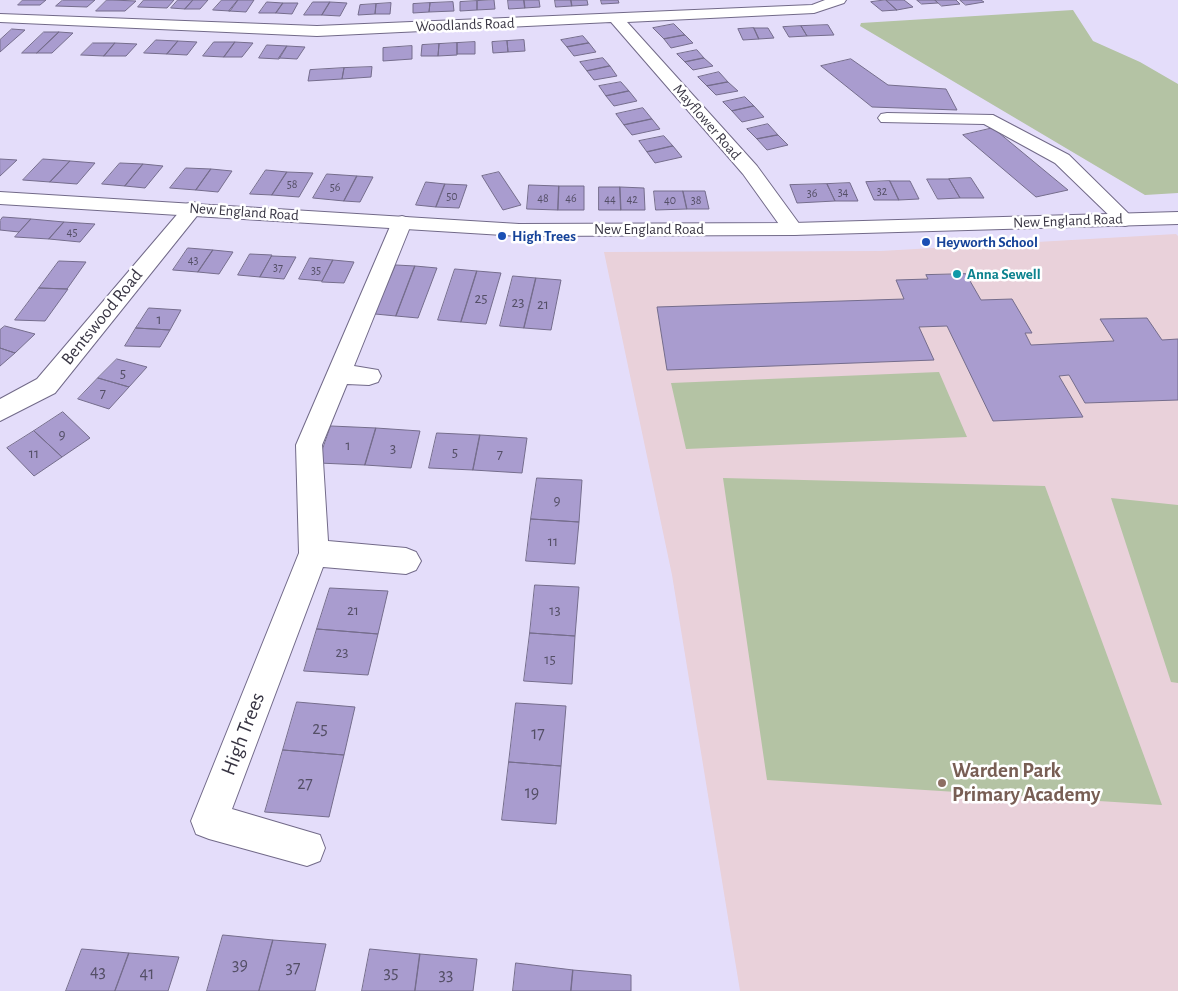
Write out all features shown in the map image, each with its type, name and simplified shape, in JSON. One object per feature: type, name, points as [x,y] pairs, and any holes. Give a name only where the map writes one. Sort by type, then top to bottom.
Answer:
[{"type":"street","name":"Woodlands Road","points":[[0,18],[317,31],[814,9],[839,0]]},
{"type":"street","name":"Mayflower Road","points":[[616,19],[750,170],[793,229]]},
{"type":"street","points":[[888,118],[987,119],[1062,159],[1125,220]]},
{"type":"street","name":"New England Road","points":[[0,198],[193,208],[519,230],[793,229],[1178,218]]},
{"type":"street","name":"Bentswood Road","points":[[0,411],[46,386],[193,208]]},
{"type":"street","name":"High Trees","points":[[307,848],[209,821],[314,553],[309,445],[402,222]]},
{"type":"street","points":[[338,374],[369,376]]},
{"type":"street","points":[[314,553],[406,561]]},
{"type":"shaded area","name":"Warden Park Primary Academy","points":[[1176,234],[1178,236],[1178,991],[740,991],[672,575],[604,252],[881,251]]},
{"type":"green space","points":[[1073,10],[1093,41],[1140,62],[1178,84],[1178,193],[1145,195],[860,26],[861,23]]},
{"type":"green space","points":[[939,372],[967,437],[686,449],[671,383]]},
{"type":"green space","points":[[723,478],[1045,486],[1162,805],[767,780]]},
{"type":"green space","points":[[1111,498],[1178,505],[1178,683],[1171,682]]},
{"type":"building","points":[[23,0],[46,0],[40,5],[18,5]]},
{"type":"building","points":[[63,0],[95,0],[87,7],[56,6]]},
{"type":"building","points":[[107,0],[136,1],[125,11],[96,11]]},
{"type":"building","points":[[144,0],[174,0],[167,8],[138,7]]},
{"type":"building","points":[[178,0],[193,0],[185,9],[171,8]]},
{"type":"building","points":[[193,0],[208,0],[200,9],[185,9]]},
{"type":"building","points":[[222,0],[238,0],[230,11],[213,10]]},
{"type":"building","points":[[238,0],[254,0],[246,12],[229,11]]},
{"type":"building","points":[[494,0],[495,9],[477,10],[477,1]]},
{"type":"building","points":[[508,0],[524,0],[525,8],[509,9]]},
{"type":"building","points":[[524,0],[539,0],[540,7],[525,8]]},
{"type":"building","points":[[555,0],[571,0],[572,6],[556,7]]},
{"type":"building","points":[[571,0],[587,0],[588,5],[572,6]]},
{"type":"building","points":[[601,0],[618,0],[619,3],[602,4]]},
{"type":"building","points":[[886,0],[897,10],[882,11],[871,2]]},
{"type":"building","points":[[886,0],[904,0],[913,7],[897,10]]},
{"type":"building","points":[[917,0],[935,0],[938,3],[922,4]]},
{"type":"building","points":[[935,0],[956,0],[960,4],[942,6]]},
{"type":"building","points":[[960,0],[981,0],[984,2],[966,5]]},
{"type":"building","points":[[477,1],[477,10],[460,11],[460,2]]},
{"type":"building","points":[[267,2],[283,3],[276,13],[259,13]]},
{"type":"building","points":[[313,2],[330,2],[322,15],[304,15]]},
{"type":"building","points":[[330,2],[347,3],[340,16],[322,15]]},
{"type":"building","points":[[453,2],[454,11],[429,12],[430,3]]},
{"type":"building","points":[[283,3],[298,3],[292,14],[276,13]]},
{"type":"building","points":[[391,3],[390,14],[375,14],[376,4]]},
{"type":"building","points":[[430,3],[429,12],[413,13],[413,4]]},
{"type":"building","points":[[376,4],[375,14],[358,15],[360,5]]},
{"type":"building","points":[[674,24],[685,35],[664,39],[653,28]]},
{"type":"building","points":[[828,25],[834,35],[807,36],[801,26]]},
{"type":"building","points":[[801,26],[807,36],[789,37],[783,27]]},
{"type":"building","points":[[754,28],[759,39],[743,40],[738,29]]},
{"type":"building","points":[[754,28],[768,28],[774,38],[759,39]]},
{"type":"building","points":[[12,29],[25,30],[0,52],[0,40]]},
{"type":"building","points":[[44,32],[59,32],[37,53],[22,53]]},
{"type":"building","points":[[59,32],[73,33],[52,53],[37,53]]},
{"type":"building","points":[[685,35],[693,43],[671,48],[664,39]]},
{"type":"building","points":[[583,36],[589,43],[567,47],[561,40]]},
{"type":"building","points":[[156,40],[178,41],[167,54],[144,53]]},
{"type":"building","points":[[524,40],[525,51],[508,52],[507,41]]},
{"type":"building","points":[[178,41],[197,42],[187,55],[167,54]]},
{"type":"building","points":[[507,41],[508,52],[493,53],[492,42]]},
{"type":"building","points":[[214,42],[235,42],[224,57],[203,56]]},
{"type":"building","points":[[235,42],[253,43],[242,57],[224,57]]},
{"type":"building","points":[[475,42],[475,54],[457,54],[457,43]]},
{"type":"building","points":[[93,43],[115,43],[104,56],[81,55]]},
{"type":"building","points":[[115,43],[137,44],[126,56],[104,56]]},
{"type":"building","points":[[457,43],[457,55],[438,56],[439,44]]},
{"type":"building","points":[[589,43],[596,52],[574,56],[567,47]]},
{"type":"building","points":[[439,44],[438,56],[421,56],[422,45]]},
{"type":"building","points":[[267,45],[287,46],[279,59],[259,58]]},
{"type":"building","points":[[287,46],[305,47],[297,59],[279,58]]},
{"type":"building","points":[[412,46],[412,59],[383,61],[383,48]]},
{"type":"building","points":[[697,50],[704,58],[685,62],[677,54]]},
{"type":"building","points":[[603,58],[610,66],[587,71],[580,62]]},
{"type":"building","points":[[704,58],[713,66],[693,70],[685,62]]},
{"type":"building","points":[[851,59],[888,85],[946,89],[957,110],[872,107],[821,66]]},
{"type":"building","points":[[610,66],[617,76],[594,80],[587,71]]},
{"type":"building","points":[[372,67],[371,77],[342,79],[344,68]]},
{"type":"building","points":[[344,68],[342,79],[308,81],[310,70]]},
{"type":"building","points":[[719,72],[728,82],[707,86],[698,77]]},
{"type":"building","points":[[621,82],[629,91],[606,96],[599,86]]},
{"type":"building","points":[[728,82],[738,91],[716,95],[707,86]]},
{"type":"building","points":[[629,91],[637,101],[614,106],[606,96]]},
{"type":"building","points":[[745,97],[754,106],[732,111],[723,102]]},
{"type":"building","points":[[754,106],[764,117],[742,122],[732,111]]},
{"type":"building","points":[[643,108],[652,119],[624,125],[616,114]]},
{"type":"building","points":[[652,119],[660,129],[632,135],[624,125]]},
{"type":"building","points":[[768,124],[778,135],[757,139],[747,129]]},
{"type":"building","points":[[993,128],[1068,190],[1036,197],[963,135]]},
{"type":"building","points":[[778,135],[788,145],[767,150],[757,139]]},
{"type":"building","points":[[664,136],[673,146],[647,152],[639,141]]},
{"type":"building","points":[[673,146],[682,157],[655,163],[647,152]]},
{"type":"building","points":[[0,159],[17,160],[0,176]]},
{"type":"building","points":[[43,159],[70,161],[50,182],[23,180]]},
{"type":"building","points":[[70,161],[95,163],[77,184],[50,182]]},
{"type":"building","points":[[120,163],[143,164],[125,186],[102,184]]},
{"type":"building","points":[[143,164],[163,166],[145,188],[125,186]]},
{"type":"building","points":[[186,168],[211,169],[196,190],[170,188]]},
{"type":"building","points":[[211,169],[232,171],[218,192],[196,190]]},
{"type":"building","points":[[266,170],[287,172],[272,195],[250,194]]},
{"type":"building","points":[[287,172],[313,173],[299,197],[272,195]]},
{"type":"building","points":[[499,172],[521,205],[503,210],[482,176]]},
{"type":"building","points":[[327,174],[357,176],[344,201],[313,198]]},
{"type":"building","points":[[357,176],[373,177],[360,202],[344,201]]},
{"type":"building","points":[[971,178],[984,198],[960,198],[949,179]]},
{"type":"building","points":[[927,179],[949,179],[960,198],[938,199]]},
{"type":"building","points":[[890,181],[910,181],[919,199],[899,200]]},
{"type":"building","points":[[890,181],[899,200],[874,200],[866,182]]},
{"type":"building","points":[[426,182],[445,184],[436,207],[416,205]]},
{"type":"building","points":[[850,183],[858,201],[835,201],[827,184]]},
{"type":"building","points":[[445,184],[467,185],[459,208],[436,207]]},
{"type":"building","points":[[827,184],[835,201],[797,203],[790,185]]},
{"type":"building","points":[[529,185],[559,186],[558,210],[527,209]]},
{"type":"building","points":[[559,186],[584,186],[584,210],[558,210]]},
{"type":"building","points":[[599,187],[620,187],[621,210],[599,210]]},
{"type":"building","points":[[620,187],[644,188],[645,210],[621,210]]},
{"type":"building","points":[[654,191],[683,191],[687,209],[656,210]]},
{"type":"building","points":[[683,191],[705,191],[709,209],[687,209]]},
{"type":"building","points":[[3,217],[31,219],[19,232],[0,230],[0,221]]},
{"type":"building","points":[[31,219],[64,222],[49,239],[15,237]]},
{"type":"building","points":[[64,222],[95,224],[80,242],[49,239]]},
{"type":"building","points":[[188,248],[213,250],[198,272],[173,270]]},
{"type":"building","points":[[213,250],[233,252],[219,274],[198,272]]},
{"type":"building","points":[[250,254],[272,255],[260,277],[238,275]]},
{"type":"building","points":[[272,256],[296,257],[284,279],[260,277]]},
{"type":"building","points":[[310,258],[333,260],[322,281],[299,279]]},
{"type":"building","points":[[333,260],[354,262],[344,283],[322,282]]},
{"type":"building","points":[[59,261],[86,262],[67,289],[39,288]]},
{"type":"building","points":[[396,265],[415,266],[396,316],[375,314]]},
{"type":"building","points":[[415,266],[437,268],[418,318],[396,316]]},
{"type":"building","points":[[455,269],[477,271],[461,322],[438,320]]},
{"type":"building","points":[[477,271],[501,273],[486,324],[461,322]]},
{"type":"building","points":[[966,274],[981,300],[1012,299],[1032,333],[1025,333],[1031,345],[1114,341],[1100,319],[1147,318],[1162,340],[1178,339],[1178,400],[1085,403],[1069,375],[1059,376],[1083,417],[993,421],[947,326],[919,327],[934,360],[667,370],[657,307],[904,299],[896,280],[928,279],[926,275]]},
{"type":"building","points":[[513,276],[536,278],[524,328],[500,326]]},
{"type":"building","points":[[536,278],[561,280],[551,330],[524,328]]},
{"type":"building","points":[[39,288],[68,289],[45,321],[15,320]]},
{"type":"building","points":[[149,308],[181,310],[170,330],[136,328]]},
{"type":"building","points":[[5,326],[35,334],[15,353],[0,348],[0,330]]},
{"type":"building","points":[[136,328],[170,330],[160,347],[125,346]]},
{"type":"building","points":[[0,348],[15,353],[0,366]]},
{"type":"building","points":[[117,359],[147,367],[129,387],[98,378]]},
{"type":"building","points":[[98,378],[129,387],[109,409],[78,399]]},
{"type":"building","points":[[63,412],[90,438],[62,457],[34,431]]},
{"type":"building","points":[[331,426],[376,428],[365,465],[318,463]]},
{"type":"building","points":[[376,428],[420,431],[411,468],[365,465]]},
{"type":"building","points":[[34,431],[62,457],[34,476],[7,448]]},
{"type":"building","points":[[437,433],[480,435],[473,470],[429,468]]},
{"type":"building","points":[[480,435],[527,438],[522,473],[473,470]]},
{"type":"building","points":[[537,478],[582,480],[579,522],[531,519]]},
{"type":"building","points":[[531,519],[579,522],[575,564],[526,561]]},
{"type":"building","points":[[535,585],[579,587],[575,636],[530,633]]},
{"type":"building","points":[[330,588],[388,591],[378,634],[317,629]]},
{"type":"building","points":[[317,629],[378,634],[368,675],[304,671]]},
{"type":"building","points":[[530,633],[575,636],[572,684],[524,681]]},
{"type":"building","points":[[297,702],[355,707],[344,755],[283,750]]},
{"type":"building","points":[[516,703],[566,706],[561,766],[509,762]]},
{"type":"building","points":[[283,750],[344,755],[329,817],[265,812]]},
{"type":"building","points":[[509,762],[561,766],[556,824],[502,820]]},
{"type":"building","points":[[223,935],[273,940],[259,991],[207,991]]},
{"type":"building","points":[[273,940],[326,944],[315,991],[259,991]]},
{"type":"building","points":[[82,949],[129,953],[115,991],[66,991]]},
{"type":"building","points":[[370,949],[420,954],[415,991],[362,991]]},
{"type":"building","points":[[129,953],[179,957],[168,991],[115,991]]},
{"type":"building","points":[[420,954],[477,959],[473,991],[415,991]]},
{"type":"building","points":[[516,963],[573,970],[571,991],[513,991]]},
{"type":"building","points":[[573,970],[631,975],[631,991],[571,991]]},
{"type":"place","name":"High Trees","points":[[502,236]]},
{"type":"place","name":"Heyworth School","points":[[926,242]]},
{"type":"place","name":"Anna Sewell","points":[[957,274]]},
{"type":"place","name":"Warden Park Primary Academy","points":[[942,783]]}]
